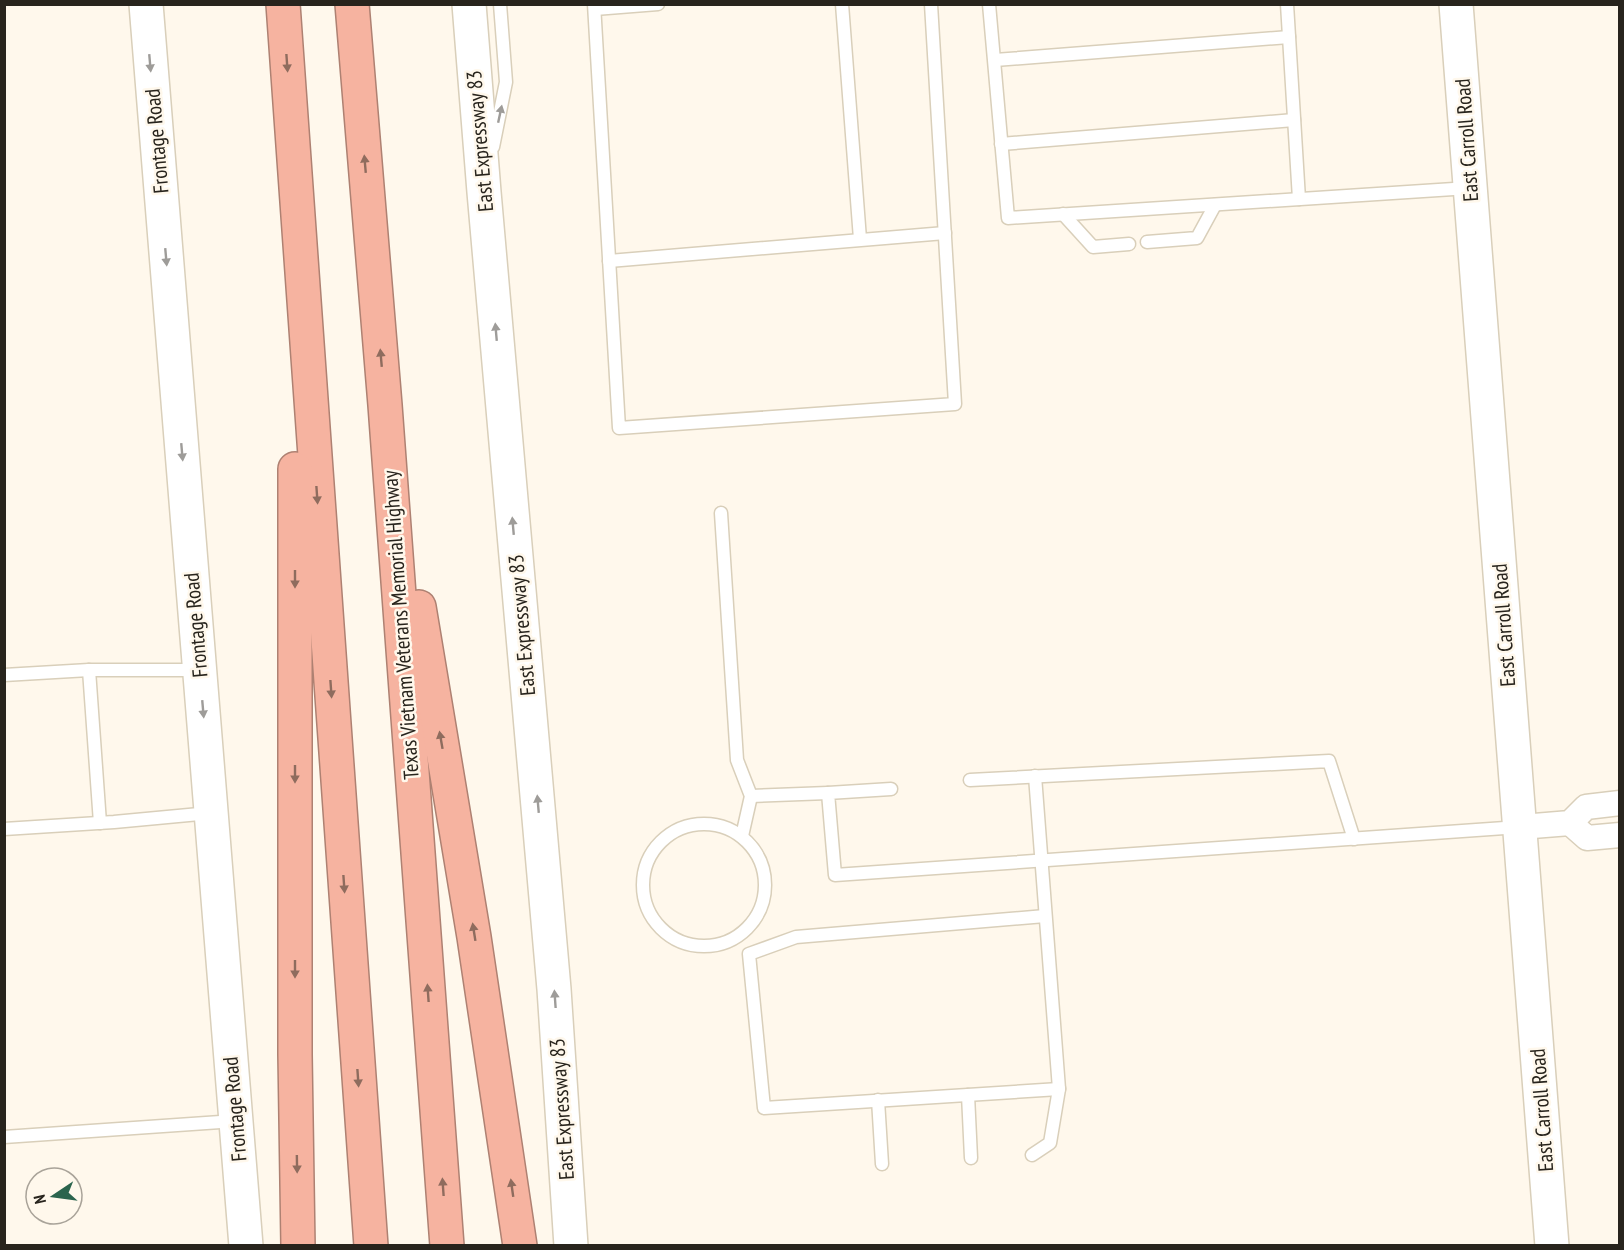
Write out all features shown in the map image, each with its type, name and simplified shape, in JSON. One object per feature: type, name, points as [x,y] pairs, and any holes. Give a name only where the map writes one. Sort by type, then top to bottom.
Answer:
[{"type":"highway","points":[[282,4],[371,1245]]},
{"type":"highway","name":"Texas Vietnam Veterans Memorial Highway","points":[[352,4],[385,405],[447,1245]]},
{"type":"highway","points":[[295,185],[295,1054],[298,1245]]},
{"type":"highway","points":[[385,405],[474,937],[520,1245]]},
{"type":"main road","name":"Frontage Road","points":[[146,4],[246,1245]]},
{"type":"main road","name":"East Expressway 83","points":[[469,4],[554,989],[571,1245]]},
{"type":"main road","name":"East Carroll Road","points":[[1456,4],[1552,1245]]},
{"type":"street","points":[[1520,827],[1570,823],[1586,807],[1613,804],[1614,836],[1587,838],[1570,823]]},
{"type":"lane","points":[[484,192],[506,82],[500,4]]},
{"type":"lane","points":[[658,4],[594,7],[619,428],[955,404],[931,4]]},
{"type":"lane","points":[[843,4],[860,238]]},
{"type":"lane","points":[[989,4],[1008,218],[1470,188]]},
{"type":"lane","points":[[1287,4],[1299,199]]},
{"type":"lane","points":[[995,60],[1289,37]]},
{"type":"lane","points":[[1001,144],[1294,120]]},
{"type":"lane","points":[[1147,242],[1197,238],[1215,205]]},
{"type":"lane","points":[[1063,214],[1093,247],[1129,244]]},
{"type":"lane","points":[[609,261],[945,232]]},
{"type":"lane","points":[[721,513],[737,760],[751,796],[742,836]]},
{"type":"lane","points":[[4,675],[89,670],[199,670]]},
{"type":"lane","points":[[89,670],[100,823]]},
{"type":"lane","points":[[970,780],[1329,761],[1354,839]]},
{"type":"lane","points":[[1032,1155],[1050,1143],[1059,1089],[1035,776]]},
{"type":"lane","points":[[751,796],[891,789]]},
{"type":"lane","points":[[828,793],[834,875],[1520,827]]},
{"type":"lane","points":[[4,829],[100,823],[211,812]]},
{"type":"lane","points":[[703,824],[723,826],[742,836],[755,851],[763,868],[765,888],[760,908],[750,925],[738,936],[717,944],[697,945],[678,940],[662,928],[650,912],[644,893],[645,872],[652,853],[665,837],[683,827],[703,824]]},
{"type":"lane","points":[[749,954],[795,937],[1046,916]]},
{"type":"lane","points":[[738,936],[749,954],[764,1108],[1059,1089]]},
{"type":"lane","points":[[968,1095],[970,1158]]},
{"type":"lane","points":[[878,1100],[882,1164]]},
{"type":"lane","points":[[4,1137],[236,1121]]}]
